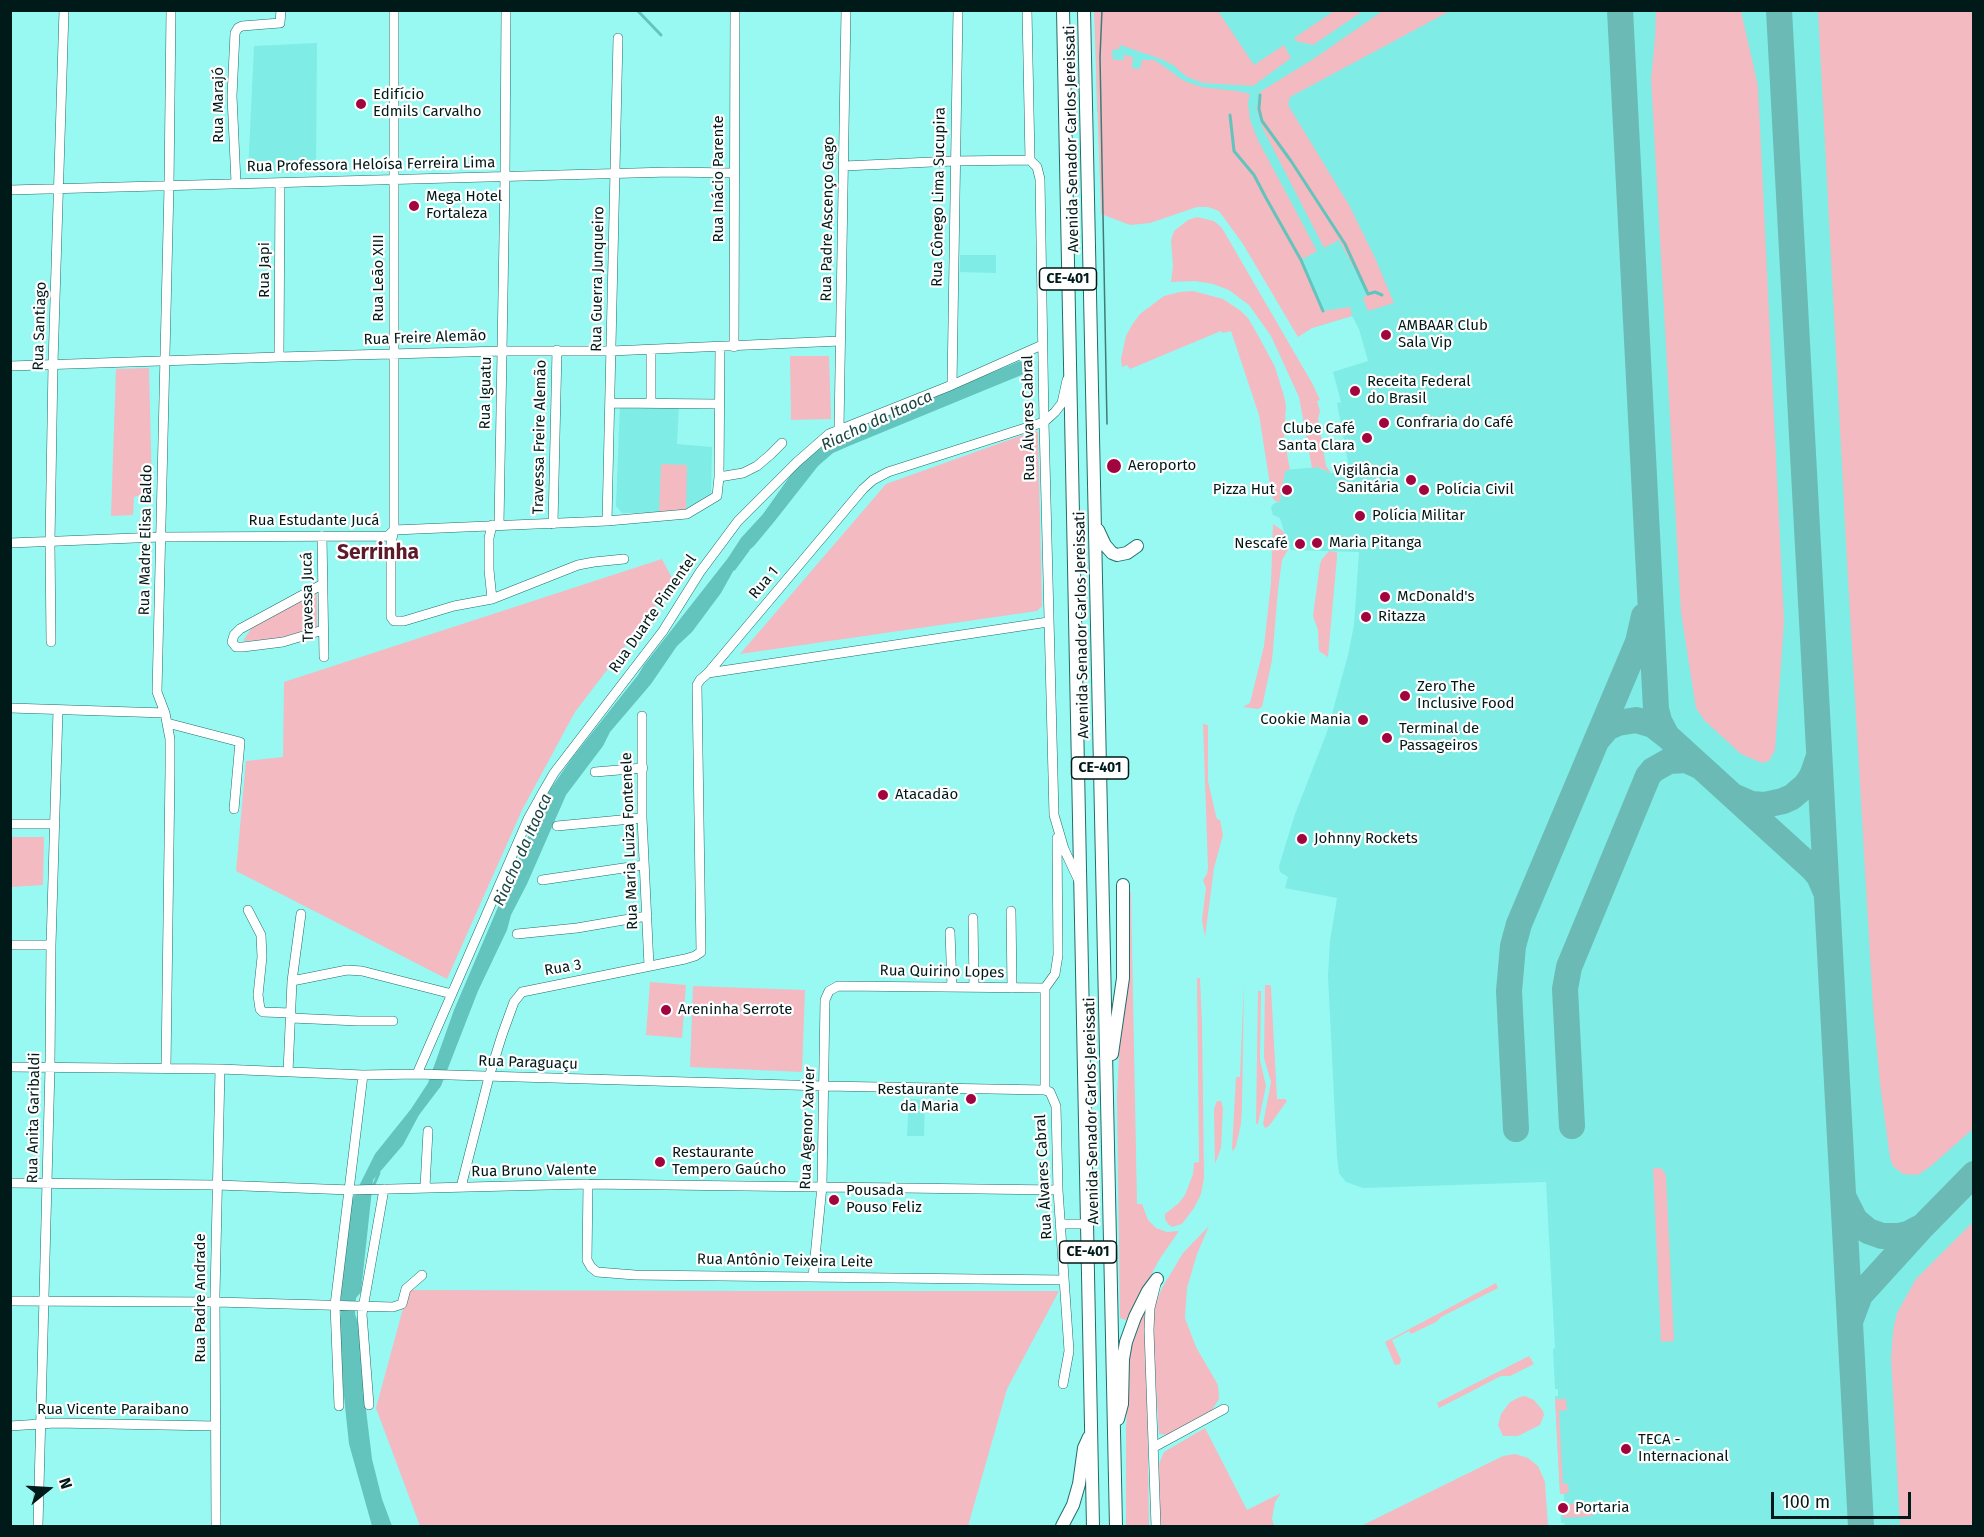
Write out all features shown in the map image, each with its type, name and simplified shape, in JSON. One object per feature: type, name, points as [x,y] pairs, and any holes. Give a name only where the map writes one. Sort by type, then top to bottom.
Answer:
[{"type":"main road","name":"Avenida Senador Carlos Jereissati","points":[[1084,10],[1116,1527]]},
{"type":"main road","name":"Avenida Senador Carlos Jereissati","points":[[1061,14],[1093,1527]]},
{"type":"main road","points":[[1095,522],[1105,545],[1112,553],[1117,555],[1127,553],[1137,546]]},
{"type":"main road","points":[[1107,1088],[1123,978],[1123,885]]},
{"type":"main road","points":[[1115,1456],[1117,1423],[1122,1404],[1123,1359],[1126,1342],[1135,1317],[1157,1279]]},
{"type":"main road","points":[[1062,1527],[1073,1505],[1079,1484],[1084,1448],[1092,1431]]},
{"type":"street","name":"Rua Santiago","points":[[51,642],[53,364],[64,10]]},
{"type":"street","name":"Rua Madre Elisa Baldo","points":[[166,1068],[170,739],[158,692],[170,186],[171,10]]},
{"type":"street","name":"Rua Marajó","points":[[236,183],[232,96],[235,33],[242,26],[280,23],[281,10]]},
{"type":"street","name":"Rua Leão XIII","points":[[394,10],[392,617],[394,621],[400,622],[453,606],[492,599]]},
{"type":"street","name":"Rua Iguatu","points":[[492,599],[489,538],[495,525],[502,351],[506,10]]},
{"type":"street","name":"Rua Inácio Parente","points":[[734,347],[735,10]]},
{"type":"street","name":"Rua Padre Ascenço Gago","points":[[839,429],[846,10]]},
{"type":"street","name":"Rua Cônego Lima Sucupira","points":[[952,384],[958,10]]},
{"type":"street","name":"Rua Álvares Cabral","points":[[1027,10],[1030,160],[1037,167],[1040,178],[1054,815],[1068,860],[1079,881]]},
{"type":"street","name":"Rua Guerra Junqueiro","points":[[607,521],[618,38]]},
{"type":"street","points":[[844,166],[1030,160]]},
{"type":"street","name":"Rua Professora Heloísa Ferreira Lima","points":[[10,190],[733,173]]},
{"type":"street","name":"Rua Japi","points":[[279,357],[280,183]]},
{"type":"street","name":"Rua Freire Alemão","points":[[10,366],[502,351],[651,350],[840,341]]},
{"type":"street","name":"Rua Duarte Pimentel","points":[[420,1074],[528,819],[554,773],[663,631],[700,572],[738,521],[829,434],[1042,345]]},
{"type":"street","points":[[720,347],[719,477],[742,473],[757,466],[782,442]]},
{"type":"street","name":"Travessa Freire Alemão","points":[[553,524],[557,350]]},
{"type":"street","points":[[651,350],[651,403]]},
{"type":"street","points":[[1044,422],[1062,403],[1070,369]]},
{"type":"street","points":[[610,403],[719,404]]},
{"type":"street","name":"Rua 1","points":[[699,954],[702,947],[697,685],[703,675],[708,673],[873,480],[888,472],[1044,422]]},
{"type":"street","name":"Rua Estudante Jucá","points":[[10,543],[160,537],[388,536],[394,530],[681,516],[694,511],[717,495],[719,477]]},
{"type":"street","name":"Travessa Jucá","points":[[322,536],[324,657]]},
{"type":"street","points":[[492,599],[578,565],[624,559]]},
{"type":"street","points":[[323,584],[240,628],[232,642],[236,647],[275,644],[323,630]]},
{"type":"street","points":[[708,673],[1048,622]]},
{"type":"street","points":[[10,708],[166,718],[240,742],[234,810]]},
{"type":"street","name":"Rua Anita Garibaldi","points":[[38,1527],[58,710]]},
{"type":"street","name":"Rua Maria Luiza Fontenele","points":[[642,716],[642,818],[649,966]]},
{"type":"street","points":[[595,772],[643,768]]},
{"type":"street","points":[[557,826],[642,818]]},
{"type":"street","points":[[10,824],[55,824]]},
{"type":"street","name":"Rua Álvares Cabral","points":[[1057,830],[1058,955],[1055,974],[1045,988],[1045,1090],[1050,1092],[1056,1107],[1058,1190],[1069,1351],[1064,1384]]},
{"type":"street","points":[[542,880],[644,865]]},
{"type":"street","points":[[248,910],[261,935],[262,957],[258,1003],[263,1012],[358,1021],[393,1021]]},
{"type":"street","points":[[1011,911],[1012,988]]},
{"type":"street","points":[[288,1072],[292,981],[301,914]]},
{"type":"street","points":[[517,934],[577,928],[647,916]]},
{"type":"street","points":[[973,918],[974,987]]},
{"type":"street","points":[[950,932],[952,987]]},
{"type":"street","points":[[10,945],[51,945]]},
{"type":"street","name":"Rua 3","points":[[489,1077],[514,1002],[522,992],[685,959],[699,954]]},
{"type":"street","points":[[292,981],[347,970],[362,971],[452,994]]},
{"type":"street","name":"Rua Quirino Lopes","points":[[838,986],[1045,988]]},
{"type":"street","name":"Rua Agenor Xavier","points":[[813,1277],[822,1186],[825,1000],[830,991],[838,986]]},
{"type":"street","name":"Rua Paraguaçu","points":[[10,1067],[220,1069],[363,1075],[420,1074],[1045,1090]]},
{"type":"street","name":"Rua Padre Andrade","points":[[216,1527],[216,1302],[220,1069]]},
{"type":"street","points":[[339,1406],[337,1306],[363,1075]]},
{"type":"street","points":[[461,1187],[489,1077]]},
{"type":"street","points":[[425,1188],[429,1131]]},
{"type":"street","name":"Rua Bruno Valente","points":[[10,1183],[350,1189],[588,1184],[1058,1190]]},
{"type":"street","name":"Rua Antônio Teixeira Leite","points":[[588,1184],[587,1260],[597,1272],[635,1275],[1064,1280]]},
{"type":"street","points":[[369,1405],[361,1305],[382,1189]]},
{"type":"street","points":[[1060,1224],[1087,1224]]},
{"type":"street","points":[[10,1301],[216,1302],[393,1307],[400,1305],[407,1287],[422,1275]]},
{"type":"street","points":[[1156,1527],[1149,1330],[1150,1308],[1157,1279]]},
{"type":"street","points":[[1154,1447],[1224,1410]]},
{"type":"street","name":"Rua Vicente Paraibano","points":[[10,1426],[55,1423],[216,1426]]},
{"type":"shaded area","points":[[1384,10],[1450,11],[1290,97],[1288,105],[1349,205],[1394,303],[1368,311],[1363,298],[1368,294],[1339,240],[1324,248],[1263,129],[1257,110],[1259,94],[1263,90],[1315,58]]},
{"type":"shaded area","points":[[1094,11],[1218,11],[1254,65],[1284,45],[1291,58],[1253,86],[1203,83],[1187,77],[1173,65],[1161,59],[1120,45],[1119,49],[1112,50],[1113,60],[1124,60],[1123,55],[1133,57],[1132,68],[1140,69],[1142,60],[1154,60],[1184,81],[1202,87],[1250,94],[1248,102],[1250,120],[1258,140],[1317,251],[1301,260],[1323,311],[1350,307],[1352,316],[1312,328],[1298,337],[1243,244],[1219,211],[1208,207],[1197,207],[1150,223],[1130,225],[1101,214]]},
{"type":"shaded area","points":[[1095,11],[1973,11],[1973,1526],[1565,1526],[1561,1523],[1560,1503],[1564,1502],[1564,1494],[1560,1494],[1555,1396],[1558,1396],[1558,1389],[1555,1389],[1546,1182],[1363,1188],[1346,1182],[1339,1173],[1328,976],[1330,941],[1337,898],[1285,888],[1288,877],[1280,872],[1279,866],[1295,814],[1327,732],[1348,655],[1354,625],[1359,552],[1291,550],[1280,518],[1273,515],[1271,508],[1273,504],[1280,501],[1285,470],[1317,467],[1331,473],[1347,471],[1348,462],[1337,403],[1341,402],[1333,372],[1368,361],[1359,329],[1352,316],[1312,328],[1284,262],[1104,114],[1097,112]]},
{"type":"shaded area","points":[[1334,11],[1363,11],[1313,45],[1296,41],[1294,38]]},
{"type":"shaded area","points":[[1656,11],[1741,11],[1758,86],[1784,621],[1775,750],[1769,761],[1762,763],[1741,754],[1705,721],[1696,708],[1681,613],[1651,79]]},
{"type":"shaded area","points":[[1818,11],[1973,11],[1974,1128],[1918,1175],[1903,1174],[1893,1166],[1890,1158],[1873,1007]]},
{"type":"shaded area","points":[[317,43],[316,172],[248,173],[254,46]]},
{"type":"shaded area","points":[[1197,217],[1214,221],[1222,228],[1312,383],[1320,400],[1317,401],[1320,411],[1318,419],[1326,466],[1331,473],[1317,467],[1312,468],[1299,397],[1271,336],[1249,305],[1229,290],[1213,284],[1195,281],[1171,282],[1173,266],[1171,240],[1174,231],[1188,220]]},
{"type":"shaded area","points":[[960,255],[996,255],[996,273],[960,272]]},
{"type":"shaded area","points":[[1193,291],[1223,299],[1241,311],[1248,318],[1275,367],[1286,406],[1284,438],[1290,470],[1285,471],[1280,501],[1276,502],[1272,497],[1259,415],[1231,331],[1223,333],[1221,331],[1130,369],[1127,365],[1122,367],[1121,359],[1126,336],[1140,314],[1164,296]]},
{"type":"shaded area","points":[[790,356],[829,356],[831,419],[791,420]]},
{"type":"shaded area","points":[[149,368],[152,491],[134,497],[133,515],[111,516],[116,369]]},
{"type":"shaded area","points":[[620,404],[679,406],[677,444],[712,447],[711,495],[687,512],[622,513],[616,506]]},
{"type":"shaded area","points":[[1034,431],[1038,432],[1042,606],[1037,611],[740,654],[886,484]]},
{"type":"shaded area","points":[[661,464],[687,465],[686,512],[659,512]]},
{"type":"shaded area","points":[[1273,524],[1283,531],[1289,548],[1282,560],[1272,660],[1262,707],[1258,709],[1243,707],[1250,703],[1264,646],[1271,583]]},
{"type":"shaded area","points":[[1329,551],[1337,552],[1337,557],[1328,657],[1319,651],[1318,630],[1313,616],[1320,564]]},
{"type":"shaded area","points":[[662,559],[674,582],[575,712],[522,810],[447,979],[236,871],[246,761],[283,757],[284,682]]},
{"type":"shaded area","points":[[317,593],[317,630],[279,640],[243,641],[251,629],[267,617]]},
{"type":"shaded area","points":[[1203,724],[1208,725],[1208,781],[1223,835],[1214,868],[1205,937],[1202,920],[1206,888],[1203,880],[1208,868]]},
{"type":"shaded area","points":[[11,837],[44,837],[43,885],[11,887]]},
{"type":"shaded area","points":[[1127,892],[1131,892],[1137,1204],[1142,1204],[1148,1220],[1156,1228],[1167,1232],[1179,1231],[1159,1260],[1125,1320],[1120,1318],[1117,1096]]},
{"type":"shaded area","points":[[1197,978],[1200,978],[1202,1023],[1204,1178],[1201,1194],[1194,1208],[1182,1224],[1172,1227],[1165,1219],[1165,1214],[1185,1195],[1193,1174],[1194,1163],[1199,1162]]},
{"type":"shaded area","points":[[1244,981],[1241,1124],[1233,1151],[1236,1077],[1240,1077]]},
{"type":"shaded area","name":"Areninha Serrote","points":[[650,982],[686,985],[682,1038],[646,1035]]},
{"type":"shaded area","points":[[1265,985],[1271,987],[1277,1099],[1287,1101],[1269,1126],[1265,1128],[1263,1124],[1271,1082],[1264,1058]]},
{"type":"shaded area","points":[[693,986],[805,990],[802,1072],[690,1067]]},
{"type":"shaded area","points":[[1258,991],[1261,991],[1260,1060],[1266,1086],[1258,1124],[1256,1124]]},
{"type":"shaded area","points":[[909,1099],[925,1100],[924,1136],[907,1136]]},
{"type":"shaded area","points":[[1217,1101],[1221,1101],[1223,1108],[1221,1148],[1215,1164],[1214,1109]]},
{"type":"shaded area","points":[[1653,1168],[1661,1168],[1666,1175],[1674,1341],[1661,1342]]},
{"type":"shaded area","points":[[1973,1222],[1973,1526],[1900,1526],[1891,1358],[1897,1313],[1916,1279]]},
{"type":"shaded area","points":[[1209,1226],[1197,1254],[1187,1288],[1185,1318],[1196,1347],[1218,1385],[1219,1399],[1212,1410],[1193,1422],[1169,1435],[1159,1434],[1152,1323],[1154,1308],[1162,1288],[1183,1253]]},
{"type":"shaded area","points":[[1496,1283],[1498,1288],[1441,1317],[1436,1322],[1411,1334],[1409,1331],[1392,1340],[1401,1360],[1400,1364],[1395,1365],[1385,1342]]},
{"type":"shaded area","points":[[408,1290],[1059,1291],[1007,1389],[968,1526],[420,1526],[376,1408]]},
{"type":"shaded area","points":[[1148,1302],[1146,1319],[1149,1526],[1126,1526],[1126,1430],[1130,1349]]},
{"type":"shaded area","points":[[1529,1356],[1534,1364],[1510,1376],[1501,1376],[1439,1408],[1437,1403]]},
{"type":"shaded area","points":[[1525,1396],[1534,1400],[1543,1411],[1544,1415],[1540,1425],[1518,1436],[1503,1436],[1498,1425],[1501,1414],[1510,1402]]},
{"type":"shaded area","points":[[1555,1399],[1566,1399],[1567,1410],[1559,1411],[1563,1484],[1568,1484],[1569,1493],[1560,1494]]},
{"type":"shaded area","points":[[1205,1428],[1247,1510],[1281,1493],[1275,1502],[1272,1519],[1274,1526],[1160,1526],[1159,1464],[1164,1452]]},
{"type":"shaded area","points":[[1515,1454],[1528,1458],[1538,1466],[1545,1482],[1548,1526],[1361,1526],[1503,1456]]},
{"type":"shaded area","points":[[1592,1503],[1593,1516],[1563,1518],[1563,1512],[1567,1512],[1567,1504]]},
{"type":"water","points":[[1020,361],[1027,371],[1024,374],[833,453],[818,466],[754,546],[741,557],[721,593],[692,632],[677,646],[651,684],[610,732],[603,746],[566,795],[478,991],[441,1086],[419,1115],[403,1145],[373,1180],[361,1292],[356,1298],[355,1314],[359,1326],[362,1377],[372,1459],[382,1499],[392,1526],[372,1526],[349,1444],[338,1339],[341,1297],[338,1291],[351,1202],[375,1154],[411,1109],[428,1083],[454,1010],[545,797],[572,758],[728,558],[741,538],[763,514],[795,469],[822,444]]},
{"type":"waterway","points":[[637,10],[661,35]]},
{"type":"waterway","points":[[1260,95],[1259,109],[1262,121],[1345,244],[1368,294],[1375,292],[1382,295]]},
{"type":"waterway","points":[[1230,115],[1234,151],[1254,175],[1301,260],[1323,311]]},
{"type":"waterway","name":"Riacho da Itaoca","points":[[734,569],[748,550]]},
{"type":"waterway","name":"Riacho da Itaoca","points":[[372,1189],[379,1173]]},
{"type":"taxiway","points":[[1620,10],[1656,709],[1667,736]]},
{"type":"taxiway","points":[[1779,10],[1861,1526]]},
{"type":"taxiway","points":[[1516,1129],[1509,991],[1513,946],[1519,924],[1638,642],[1644,616]]},
{"type":"taxiway","points":[[1596,741],[1607,728],[1618,723],[1636,720],[1653,725],[1813,869],[1825,890]]},
{"type":"taxiway","points":[[1735,797],[1751,804],[1765,805],[1792,797],[1806,785],[1818,759]]},
{"type":"taxiway","points":[[1572,1126],[1565,989],[1569,967],[1648,776],[1653,770],[1669,761],[1686,760],[1699,766]]},
{"type":"taxiway","points":[[1845,1200],[1855,1220],[1868,1231],[1882,1236],[1899,1236],[1923,1226],[1974,1174]]},
{"type":"taxiway","points":[[1851,1319],[1860,1295],[1921,1228]]},
{"type":"tram line","points":[[1102,10],[1100,57],[1107,424]]},
{"type":"place","name":"Edifício Edmils Carvalho","points":[[361,104]]},
{"type":"place","name":"Mega Hotel Fortaleza","points":[[414,206]]},
{"type":"place","name":"AMBAAR Club Sala Vip","points":[[1386,335]]},
{"type":"place","name":"Receita Federal do Brasil","points":[[1355,391]]},
{"type":"place","name":"Confraria do Café","points":[[1384,423]]},
{"type":"place","name":"Clube Café Santa Clara","points":[[1367,438]]},
{"type":"place","name":"Aeroporto","points":[[1114,466]]},
{"type":"place","name":"Vigilância Sanitária","points":[[1411,480]]},
{"type":"place","name":"Pizza Hut","points":[[1287,490]]},
{"type":"place","name":"Polícia Civil","points":[[1424,490]]},
{"type":"place","name":"Polícia Militar","points":[[1360,516]]},
{"type":"place","name":"Maria Pitanga","points":[[1317,543]]},
{"type":"place","name":"Nescafé","points":[[1300,544]]},
{"type":"place","name":"McDonald's","points":[[1385,597]]},
{"type":"place","name":"Ritazza","points":[[1366,617]]},
{"type":"place","name":"Zero The Inclusive Food","points":[[1405,696]]},
{"type":"place","name":"Cookie Mania","points":[[1363,720]]},
{"type":"place","name":"Terminal de Passageiros","points":[[1387,738]]},
{"type":"place","name":"Atacadão","points":[[883,795]]},
{"type":"place","name":"Johnny Rockets","points":[[1302,839]]},
{"type":"place","name":"Areninha Serrote","points":[[666,1010]]},
{"type":"place","name":"Restaurante da Maria","points":[[971,1099]]},
{"type":"place","name":"Restaurante Tempero Gaúcho","points":[[660,1162]]},
{"type":"place","name":"Pousada Pouso Feliz","points":[[834,1200]]},
{"type":"place","name":"TECA - Internacional","points":[[1626,1449]]},
{"type":"place","name":"Portaria","points":[[1563,1508]]},
{"type":"district","name":"Serrinha","points":[[378,553]]}]
